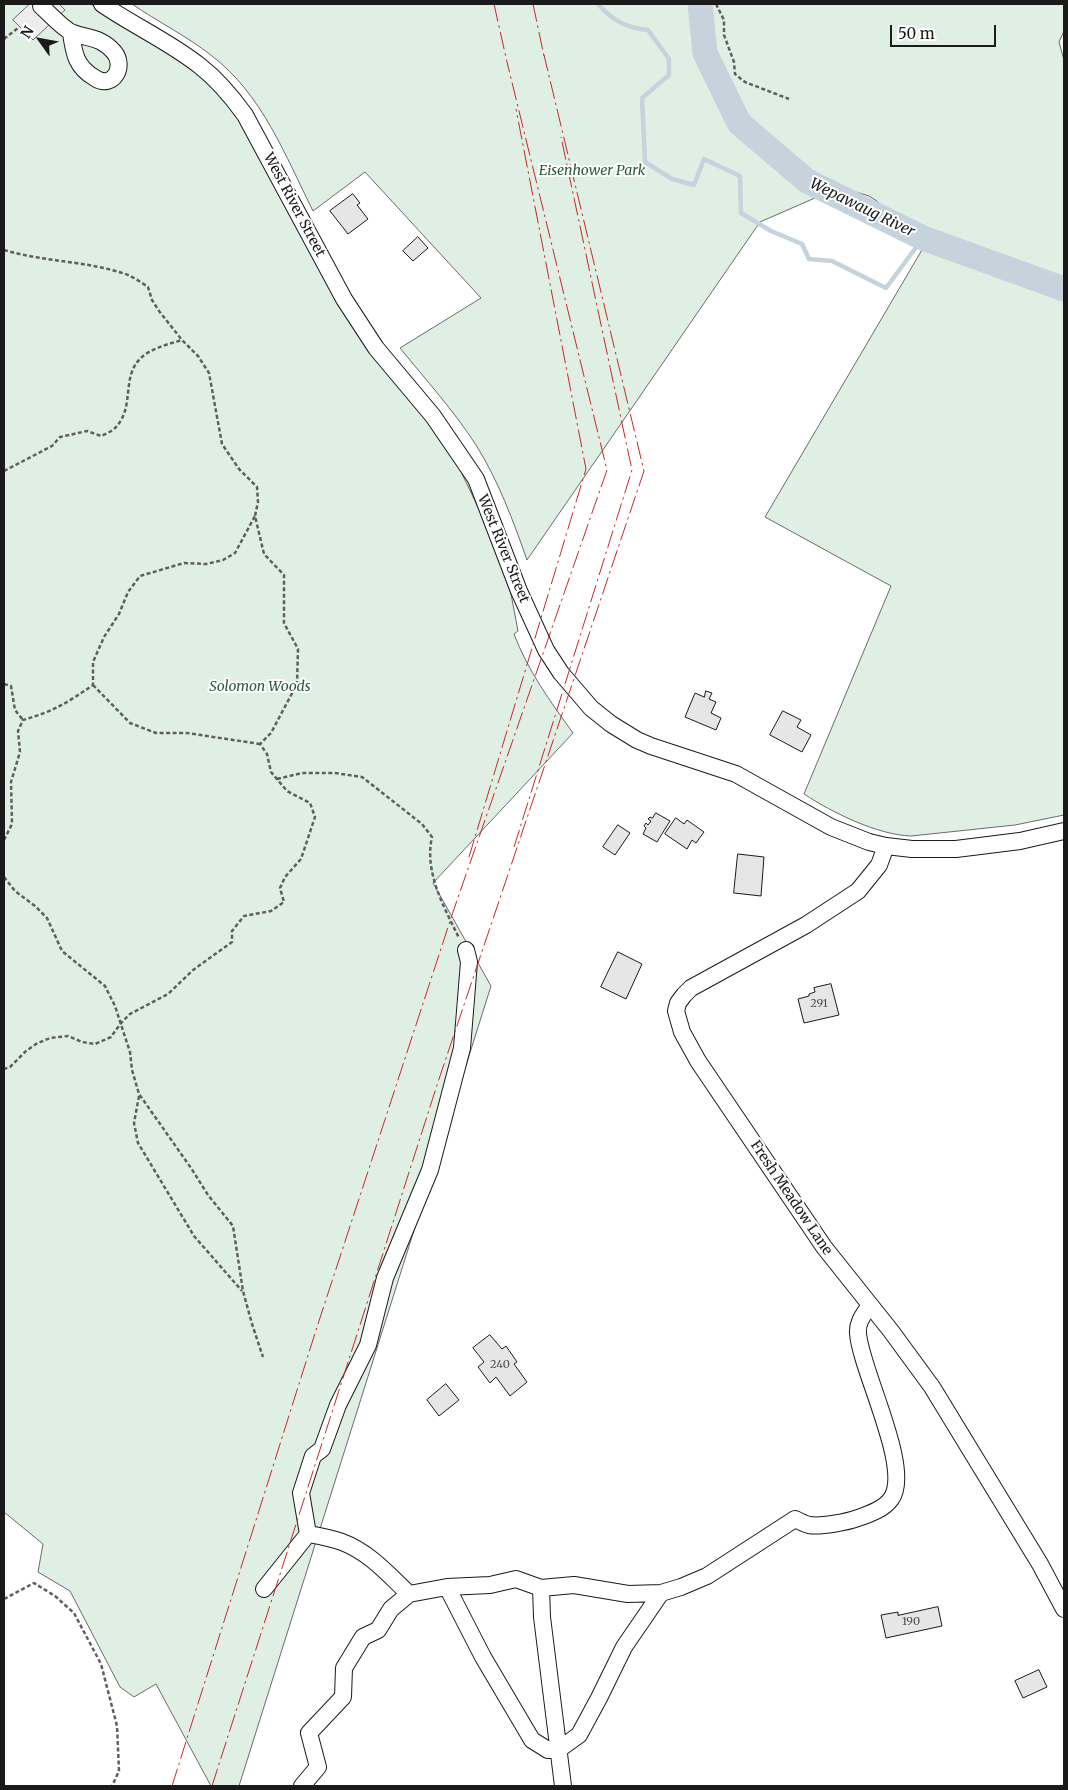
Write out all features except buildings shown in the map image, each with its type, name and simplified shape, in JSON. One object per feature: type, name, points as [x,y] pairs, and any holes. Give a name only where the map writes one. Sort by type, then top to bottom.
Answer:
[{"type":"street","name":"West River Street","points":[[102,4],[183,54],[202,68],[232,97],[245,115],[344,299],[376,348],[433,416],[476,479],[519,591],[534,624],[561,673],[591,708],[611,724],[638,740],[736,774],[831,827],[851,836],[886,846],[912,849],[956,848],[1020,841],[1064,831]]},
{"type":"street","points":[[41,6],[71,33]]},
{"type":"street","name":"Fresh Meadow Lane","points":[[886,846],[879,865],[858,891],[812,921],[691,988],[678,1003],[676,1012],[682,1032],[698,1061],[824,1247],[932,1387],[1040,1564],[1064,1609]]},
{"type":"street","points":[[264,1589],[308,1534],[301,1493],[313,1456],[322,1450],[338,1405],[368,1346],[385,1278],[430,1170],[462,1048],[469,962],[466,950]]},
{"type":"street","points":[[302,1786],[318,1767],[309,1732],[343,1697],[344,1668],[364,1637],[378,1630],[391,1609],[409,1594],[447,1587],[490,1585],[516,1579],[541,1588],[574,1585],[628,1594],[661,1592],[681,1587],[707,1576],[795,1519],[809,1525],[816,1525],[857,1519],[877,1511],[892,1499],[897,1483],[894,1461],[881,1406],[858,1332],[860,1319],[870,1305]]},
{"type":"street","points":[[308,1534],[343,1542],[364,1553],[409,1594]]},
{"type":"street","points":[[447,1587],[483,1657],[532,1740],[548,1750],[558,1750],[578,1735],[624,1647],[661,1592]]},
{"type":"street","points":[[541,1588],[542,1617],[563,1786]]},
{"type":"path","points":[[716,4],[724,20],[724,35],[734,62],[735,74],[745,82],[789,99]]},
{"type":"path","points":[[4,39],[18,28]]},
{"type":"path","points":[[4,250],[22,256],[74,263],[129,275],[148,287],[155,305],[209,372],[222,444],[239,468],[257,486],[258,502],[255,516],[235,553],[223,560],[206,564],[184,563],[140,576],[128,592],[96,654],[93,662],[92,685],[130,723],[156,733],[187,733],[260,744],[267,754],[271,772],[287,790],[310,803],[315,817],[301,859],[285,877],[280,888],[284,902],[271,911],[244,916],[232,930],[232,942],[193,970],[168,994],[130,1014],[111,1037],[95,1044],[82,1042],[68,1036],[50,1038],[36,1044],[10,1067],[4,1069]]},
{"type":"path","points":[[4,471],[52,446],[60,437],[86,430],[102,436],[114,428],[125,413],[128,398],[128,382],[132,368],[142,356],[182,340]]},
{"type":"path","points":[[255,516],[264,554],[284,574],[284,623],[298,649],[297,684],[271,732],[260,744]]},
{"type":"path","points":[[4,684],[12,686],[15,710],[23,720]]},
{"type":"path","points":[[4,840],[12,824],[11,782],[20,752],[18,731],[23,720],[49,712],[66,704],[92,685]]},
{"type":"path","points":[[277,779],[302,773],[335,773],[362,777],[422,824],[432,837],[429,850],[430,866],[445,909],[466,950]]},
{"type":"path","points":[[4,877],[15,891],[47,918],[62,951],[105,986],[121,1023],[130,1052],[132,1070],[139,1094],[192,1168],[208,1195],[233,1226],[243,1291],[263,1357]]},
{"type":"path","points":[[139,1094],[134,1123],[138,1143],[194,1236],[243,1291]]},
{"type":"path","points":[[4,1599],[34,1583],[56,1596],[74,1613],[101,1664],[117,1726],[119,1771],[112,1786]]},
{"type":"green space","name":"Solomon Woods","points":[[4,4],[91,4],[120,25],[171,54],[194,71],[238,115],[336,301],[369,348],[420,411],[455,459],[486,524],[511,594],[518,631],[514,634],[520,648],[540,685],[573,733],[433,883],[491,986],[239,1786],[211,1786],[156,1684],[134,1697],[120,1687],[70,1591],[38,1572],[43,1544],[4,1512]]},
{"type":"green space","name":"Eisenhower Park","points":[[132,4],[1064,4],[1064,31],[1059,42],[1064,60],[1064,815],[1015,825],[911,836],[898,835],[856,822],[804,794],[891,586],[765,517],[926,243],[903,232],[877,201],[869,196],[853,191],[831,191],[760,222],[527,560],[511,515],[484,458],[449,408],[400,348],[481,298],[365,172],[313,211],[271,127],[259,108],[230,71],[183,36]]},
{"type":"shaded area","points":[[30,4],[59,4],[65,10],[33,40],[13,20]]},
{"type":"waterway","points":[[598,4],[609,15],[620,22],[648,30],[669,59],[669,75],[642,98],[645,162],[672,179],[694,185],[704,159],[740,176],[741,213],[771,231],[802,244],[809,259],[832,261],[886,288],[923,238]]},
{"type":"waterway","name":"Wepawaug River","points":[[700,4],[705,53],[739,123],[807,181],[923,238],[1064,289]]},
{"type":"power","points":[[494,4],[507,62]]},
{"type":"power","points":[[533,4],[544,56]]},
{"type":"power","points":[[212,1786],[438,1082],[644,471],[544,55]]},
{"type":"power","points":[[172,1786],[317,1327],[454,909],[607,470],[507,62]]},
{"type":"power","points":[[469,857],[586,469],[516,109]]},
{"type":"power","points":[[514,847],[632,470],[561,137]]}]
